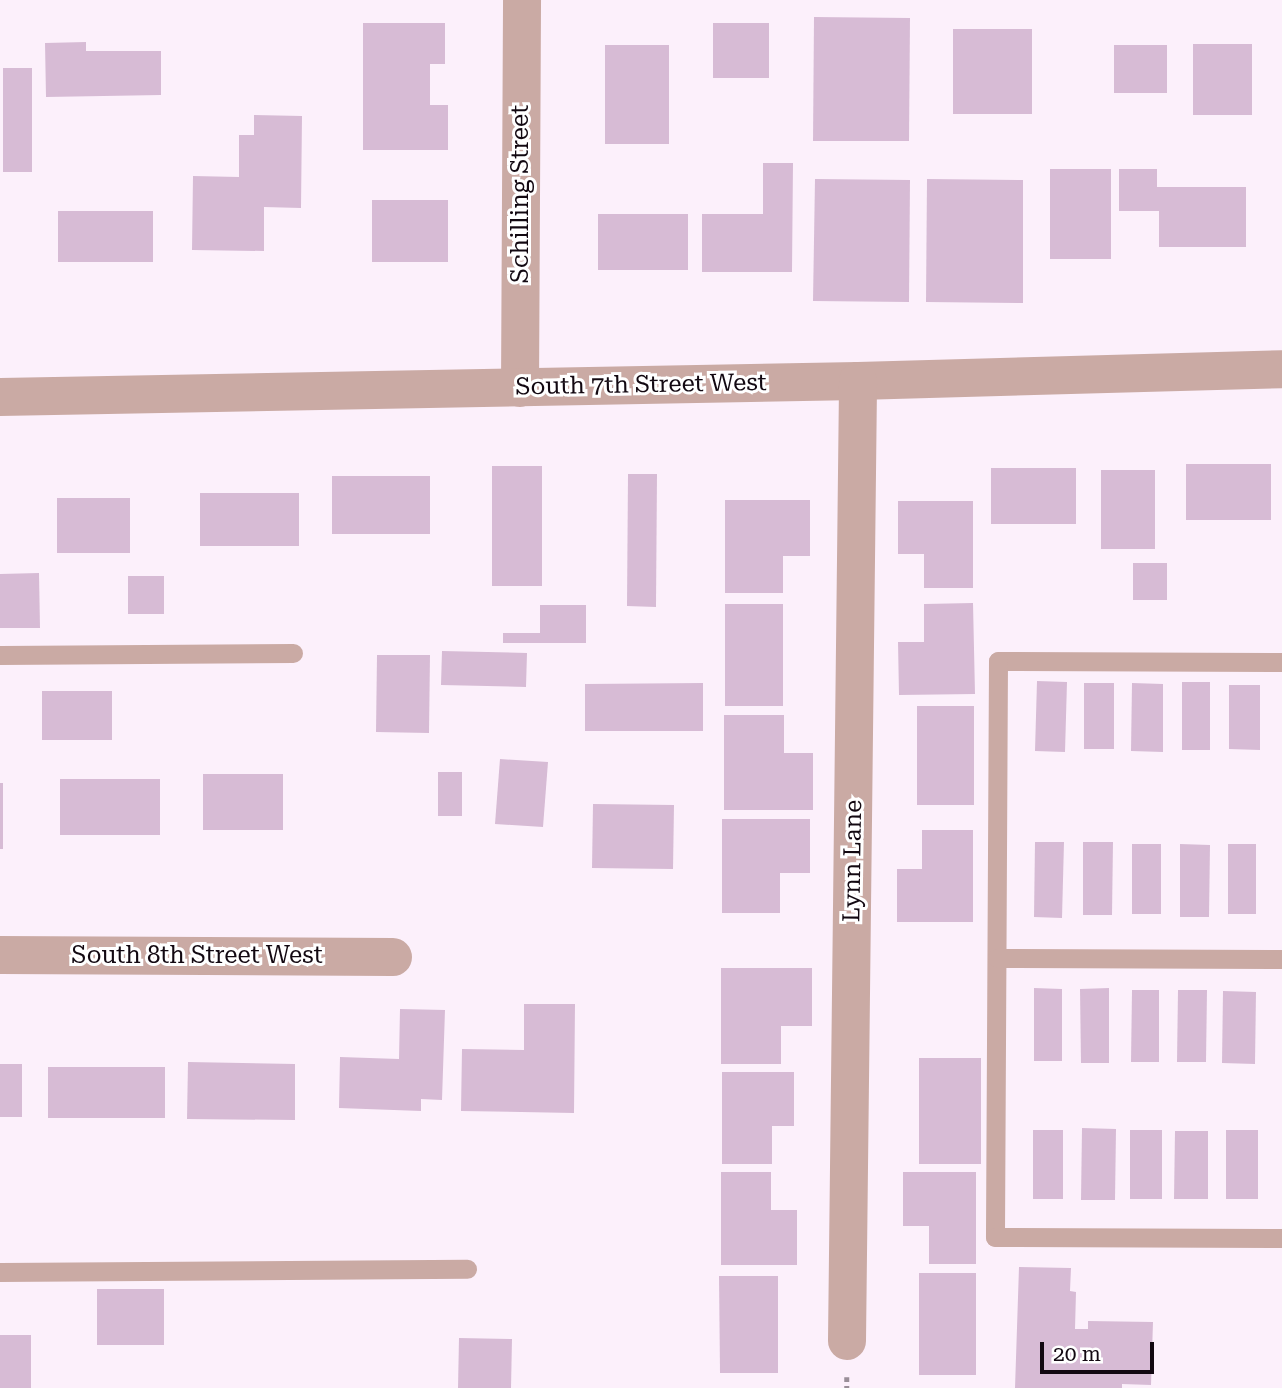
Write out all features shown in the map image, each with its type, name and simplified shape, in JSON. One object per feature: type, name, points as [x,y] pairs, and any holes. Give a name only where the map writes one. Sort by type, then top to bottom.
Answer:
[{"type":"street","name":"Schilling Street","points":[[520,387],[522,0]]},
{"type":"street","name":"South 7th Street West","points":[[0,397],[858,381],[1282,369]]},
{"type":"street","name":"Lynn Lane","points":[[847,1341],[858,381]]},
{"type":"street","name":"South 8th Street West","points":[[0,955],[393,957]]},
{"type":"lane","points":[[0,656],[293,653]]},
{"type":"lane","points":[[1282,662],[998,661],[995,1237],[1282,1238]]},
{"type":"lane","points":[[997,958],[1282,959]]},
{"type":"lane","points":[[0,1272],[467,1269]]},
{"type":"building","points":[[814,17],[910,18],[909,141],[813,141]]},
{"type":"building","points":[[363,23],[445,23],[445,64],[430,64],[430,105],[448,105],[448,150],[363,150]]},
{"type":"building","points":[[713,23],[769,23],[769,78],[713,78]]},
{"type":"building","points":[[953,29],[1032,29],[1032,114],[953,114]]},
{"type":"building","points":[[86,42],[86,51],[161,51],[161,95],[46,97],[45,43]]},
{"type":"building","points":[[1193,44],[1252,44],[1252,115],[1193,115]]},
{"type":"building","points":[[605,45],[669,45],[669,144],[605,144]]},
{"type":"building","points":[[1114,45],[1167,45],[1167,93],[1114,93]]},
{"type":"building","points":[[3,68],[32,68],[32,172],[3,172]]},
{"type":"building","points":[[254,115],[302,116],[301,208],[264,207],[264,251],[192,250],[193,176],[239,177],[239,135],[254,135]]},
{"type":"building","points":[[763,163],[793,163],[792,272],[702,272],[702,214],[763,214]]},
{"type":"building","points":[[1050,169],[1111,169],[1111,259],[1050,259]]},
{"type":"building","points":[[1119,169],[1157,169],[1157,187],[1246,187],[1246,247],[1159,247],[1159,211],[1119,211]]},
{"type":"building","points":[[815,179],[910,180],[909,302],[813,301]]},
{"type":"building","points":[[927,179],[1023,180],[1023,303],[926,302]]},
{"type":"building","points":[[372,200],[448,200],[448,262],[372,262]]},
{"type":"building","points":[[58,211],[153,211],[153,262],[58,262]]},
{"type":"building","points":[[598,214],[688,214],[688,270],[598,270]]},
{"type":"building","points":[[1186,464],[1271,464],[1271,520],[1186,520]]},
{"type":"building","points":[[492,466],[542,466],[542,586],[492,586]]},
{"type":"building","points":[[991,468],[1076,468],[1076,524],[991,524]]},
{"type":"building","points":[[1101,470],[1155,470],[1155,549],[1101,549]]},
{"type":"building","points":[[628,474],[657,474],[656,607],[627,606]]},
{"type":"building","points":[[332,476],[430,476],[430,534],[332,534]]},
{"type":"building","points":[[200,493],[299,493],[299,546],[200,546]]},
{"type":"building","points":[[57,498],[130,498],[130,553],[57,553]]},
{"type":"building","points":[[725,500],[810,500],[810,556],[783,556],[783,593],[725,593]]},
{"type":"building","points":[[898,501],[973,501],[973,588],[924,588],[924,554],[898,554]]},
{"type":"building","points":[[1133,563],[1167,563],[1167,600],[1133,600]]},
{"type":"building","points":[[39,573],[40,628],[0,628],[0,574]]},
{"type":"building","points":[[128,576],[164,576],[164,614],[128,614]]},
{"type":"building","points":[[973,603],[975,694],[899,695],[898,642],[924,642],[924,604]]},
{"type":"building","points":[[725,604],[783,604],[783,706],[725,706]]},
{"type":"building","points":[[540,605],[586,605],[586,643],[503,643],[503,633],[540,633]]},
{"type":"building","points":[[442,651],[527,653],[526,687],[441,685]]},
{"type":"building","points":[[377,655],[430,655],[429,733],[376,732]]},
{"type":"building","points":[[1037,681],[1067,682],[1065,752],[1035,751]]},
{"type":"building","points":[[1182,682],[1210,682],[1210,750],[1182,750]]},
{"type":"building","points":[[703,683],[703,731],[585,731],[585,684]]},
{"type":"building","points":[[1084,683],[1114,683],[1114,749],[1084,749]]},
{"type":"building","points":[[1132,683],[1163,684],[1163,752],[1131,751]]},
{"type":"building","points":[[1229,685],[1260,685],[1260,750],[1229,749]]},
{"type":"building","points":[[42,691],[112,691],[112,740],[42,740]]},
{"type":"building","points":[[917,706],[974,706],[974,805],[917,805]]},
{"type":"building","points":[[724,715],[784,715],[784,753],[813,753],[813,810],[724,810]]},
{"type":"building","points":[[500,759],[548,762],[543,827],[495,824]]},
{"type":"building","points":[[438,772],[462,772],[462,816],[438,816]]},
{"type":"building","points":[[203,774],[283,774],[283,830],[203,830]]},
{"type":"building","points":[[60,779],[160,779],[160,835],[60,835]]},
{"type":"building","points":[[0,783],[3,783],[3,849],[0,849]]},
{"type":"building","points":[[593,804],[674,805],[673,869],[592,868]]},
{"type":"building","points":[[722,819],[810,819],[810,873],[780,873],[780,913],[722,913]]},
{"type":"building","points":[[922,830],[973,830],[973,922],[897,922],[897,869],[922,869]]},
{"type":"building","points":[[1035,842],[1064,842],[1062,918],[1034,917]]},
{"type":"building","points":[[1083,842],[1113,842],[1112,915],[1083,915]]},
{"type":"building","points":[[1132,844],[1161,844],[1161,914],[1132,914]]},
{"type":"building","points":[[1180,844],[1210,845],[1209,917],[1180,917]]},
{"type":"building","points":[[1228,844],[1256,844],[1256,914],[1228,914]]},
{"type":"building","points":[[721,968],[812,968],[812,1026],[781,1026],[781,1064],[721,1064]]},
{"type":"building","points":[[1034,988],[1062,989],[1062,1061],[1034,1061]]},
{"type":"building","points":[[1109,988],[1109,1063],[1081,1063],[1080,989]]},
{"type":"building","points":[[1132,990],[1159,990],[1159,1062],[1131,1062]]},
{"type":"building","points":[[1178,990],[1207,990],[1206,1062],[1177,1062]]},
{"type":"building","points":[[1223,991],[1256,992],[1255,1064],[1222,1063]]},
{"type":"building","points":[[524,1004],[575,1004],[574,1113],[461,1111],[462,1049],[524,1050]]},
{"type":"building","points":[[400,1009],[445,1010],[442,1100],[421,1099],[421,1111],[339,1108],[340,1057],[399,1059]]},
{"type":"building","points":[[919,1058],[981,1058],[981,1164],[919,1164]]},
{"type":"building","points":[[188,1062],[295,1064],[295,1120],[187,1119]]},
{"type":"building","points":[[0,1064],[22,1064],[22,1117],[0,1117]]},
{"type":"building","points":[[48,1067],[165,1067],[165,1118],[48,1118]]},
{"type":"building","points":[[722,1072],[794,1072],[794,1126],[772,1126],[772,1164],[722,1164]]},
{"type":"building","points":[[1082,1128],[1116,1129],[1115,1200],[1081,1200]]},
{"type":"building","points":[[1033,1130],[1063,1130],[1063,1199],[1033,1199]]},
{"type":"building","points":[[1130,1130],[1162,1130],[1162,1199],[1130,1199]]},
{"type":"building","points":[[1226,1130],[1258,1130],[1258,1199],[1226,1199]]},
{"type":"building","points":[[1175,1131],[1208,1131],[1208,1199],[1174,1199]]},
{"type":"building","points":[[721,1172],[771,1172],[771,1210],[797,1210],[797,1265],[721,1265]]},
{"type":"building","points":[[903,1172],[976,1172],[976,1264],[929,1264],[929,1226],[903,1226]]},
{"type":"building","points":[[1019,1267],[1071,1268],[1070,1291],[1076,1292],[1075,1329],[1088,1329],[1088,1321],[1153,1322],[1151,1385],[1122,1384],[1122,1388],[1015,1388]]},
{"type":"building","points":[[919,1273],[976,1273],[976,1375],[919,1375]]},
{"type":"building","points":[[719,1276],[778,1276],[778,1373],[720,1373]]},
{"type":"building","points":[[97,1289],[164,1289],[164,1345],[97,1345]]},
{"type":"building","points":[[0,1335],[31,1335],[31,1388],[0,1388]]},
{"type":"building","points":[[459,1338],[512,1339],[511,1388],[458,1388]]}]
